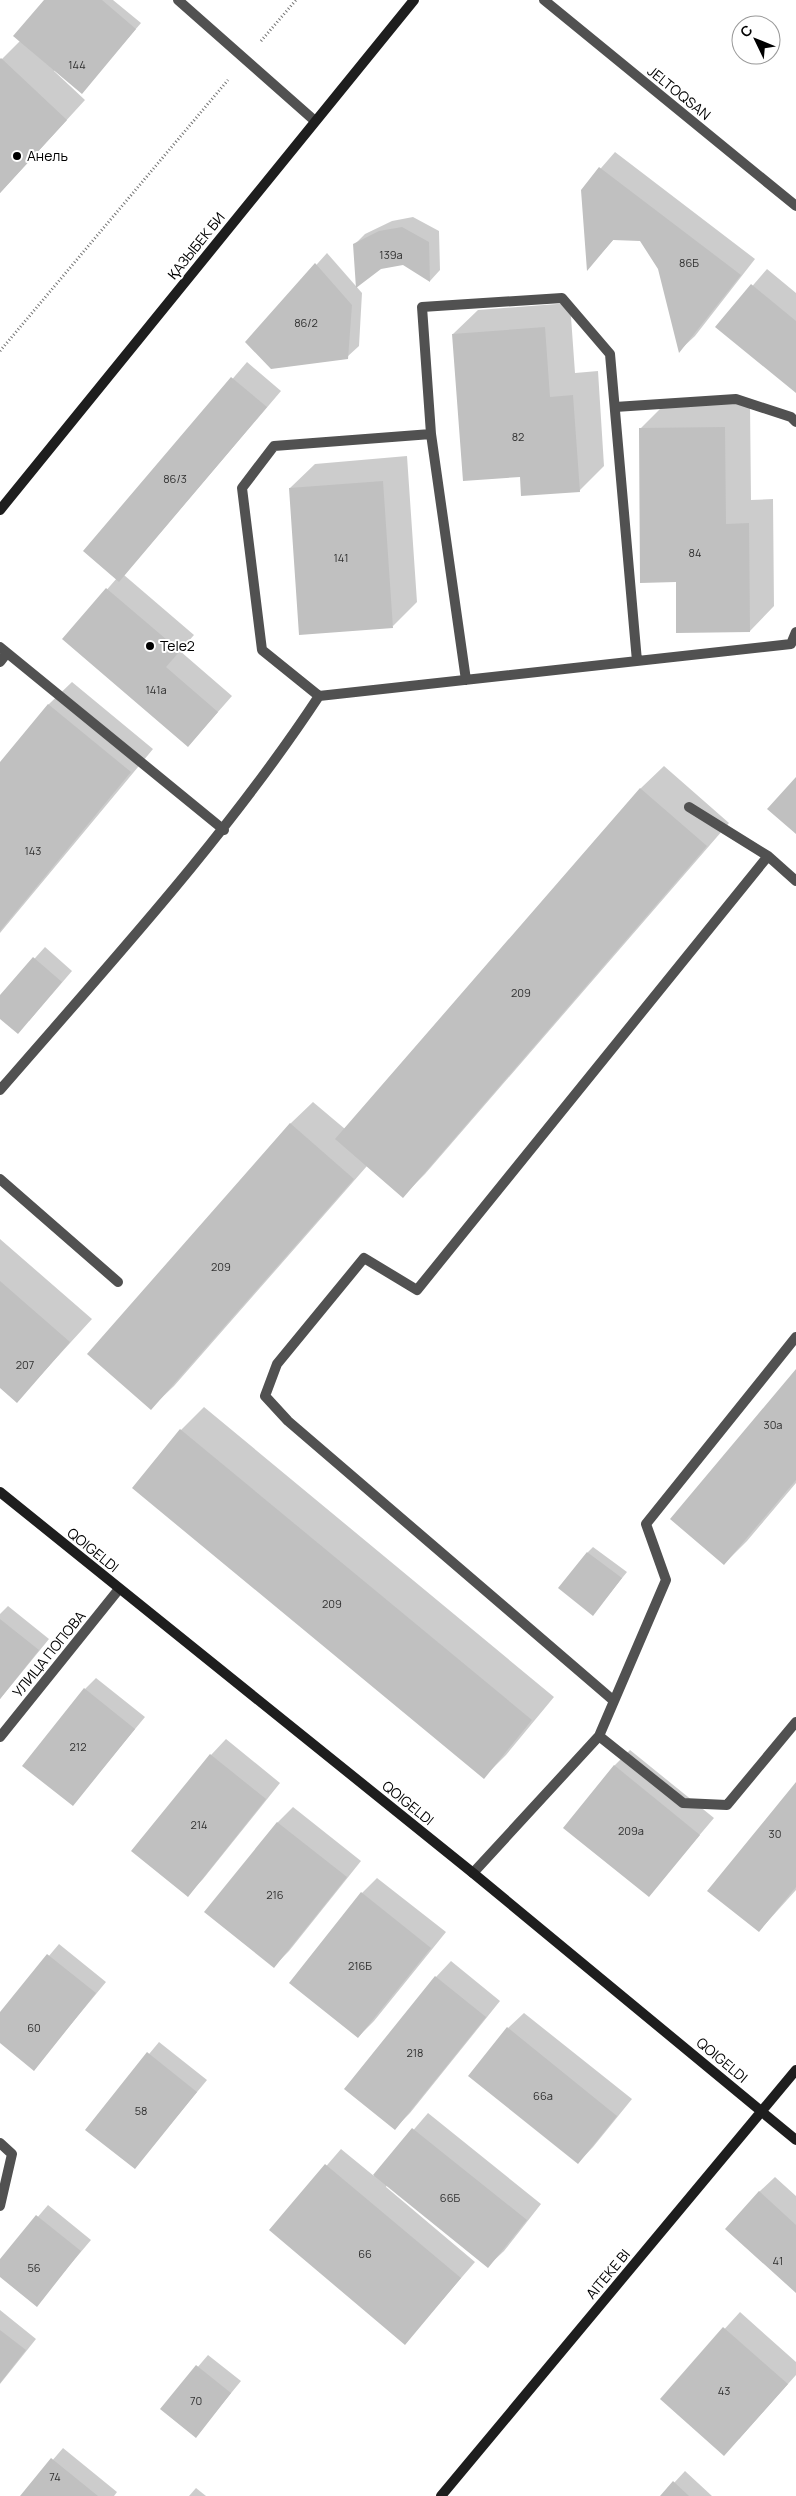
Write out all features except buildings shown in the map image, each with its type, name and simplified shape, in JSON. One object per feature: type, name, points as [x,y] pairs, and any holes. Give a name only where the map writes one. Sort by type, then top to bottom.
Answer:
[{"type":"street","points":[[178,0],[315,121]]},
{"type":"street","name":"ҚАЗЫБЕК БИ","points":[[0,510],[414,0]]},
{"type":"street","name":"JELTOQSAN","points":[[544,0],[796,206]]},
{"type":"street","points":[[466,680],[431,434],[422,307],[562,298],[610,354],[637,661]]},
{"type":"street","points":[[615,407],[736,399],[790,417],[796,422]]},
{"type":"street","points":[[431,434],[274,446],[242,488],[262,650],[319,696],[791,644],[796,632]]},
{"type":"street","points":[[0,662],[4,650],[224,830]]},
{"type":"street","points":[[0,1090],[224,830],[319,696]]},
{"type":"street","points":[[689,807],[768,856],[796,881]]},
{"type":"street","points":[[614,1701],[288,1421],[265,1396],[277,1364],[364,1258],[417,1290],[768,856]]},
{"type":"street","points":[[0,1179],[118,1282]]},
{"type":"street","points":[[473,1873],[599,1736],[666,1580],[646,1524],[796,1337]]},
{"type":"street","name":"QOIGELDI","points":[[0,1492],[473,1873],[796,2140]]},
{"type":"street","name":"УЛИЦА ПОПОВА","points":[[0,1737],[119,1589]]},
{"type":"street","points":[[599,1736],[683,1803],[727,1805],[796,1722]]},
{"type":"street","name":"AITEKE BI","points":[[442,2496],[796,2070]]},
{"type":"street","points":[[0,2143],[12,2154],[0,2206]]},
{"type":"path","points":[[257,46],[296,0]]},
{"type":"path","points":[[0,351],[232,76]]},
{"type":"place","name":"Анель","points":[[17,156]]},
{"type":"place","name":"Tele2","points":[[150,646]]}]
